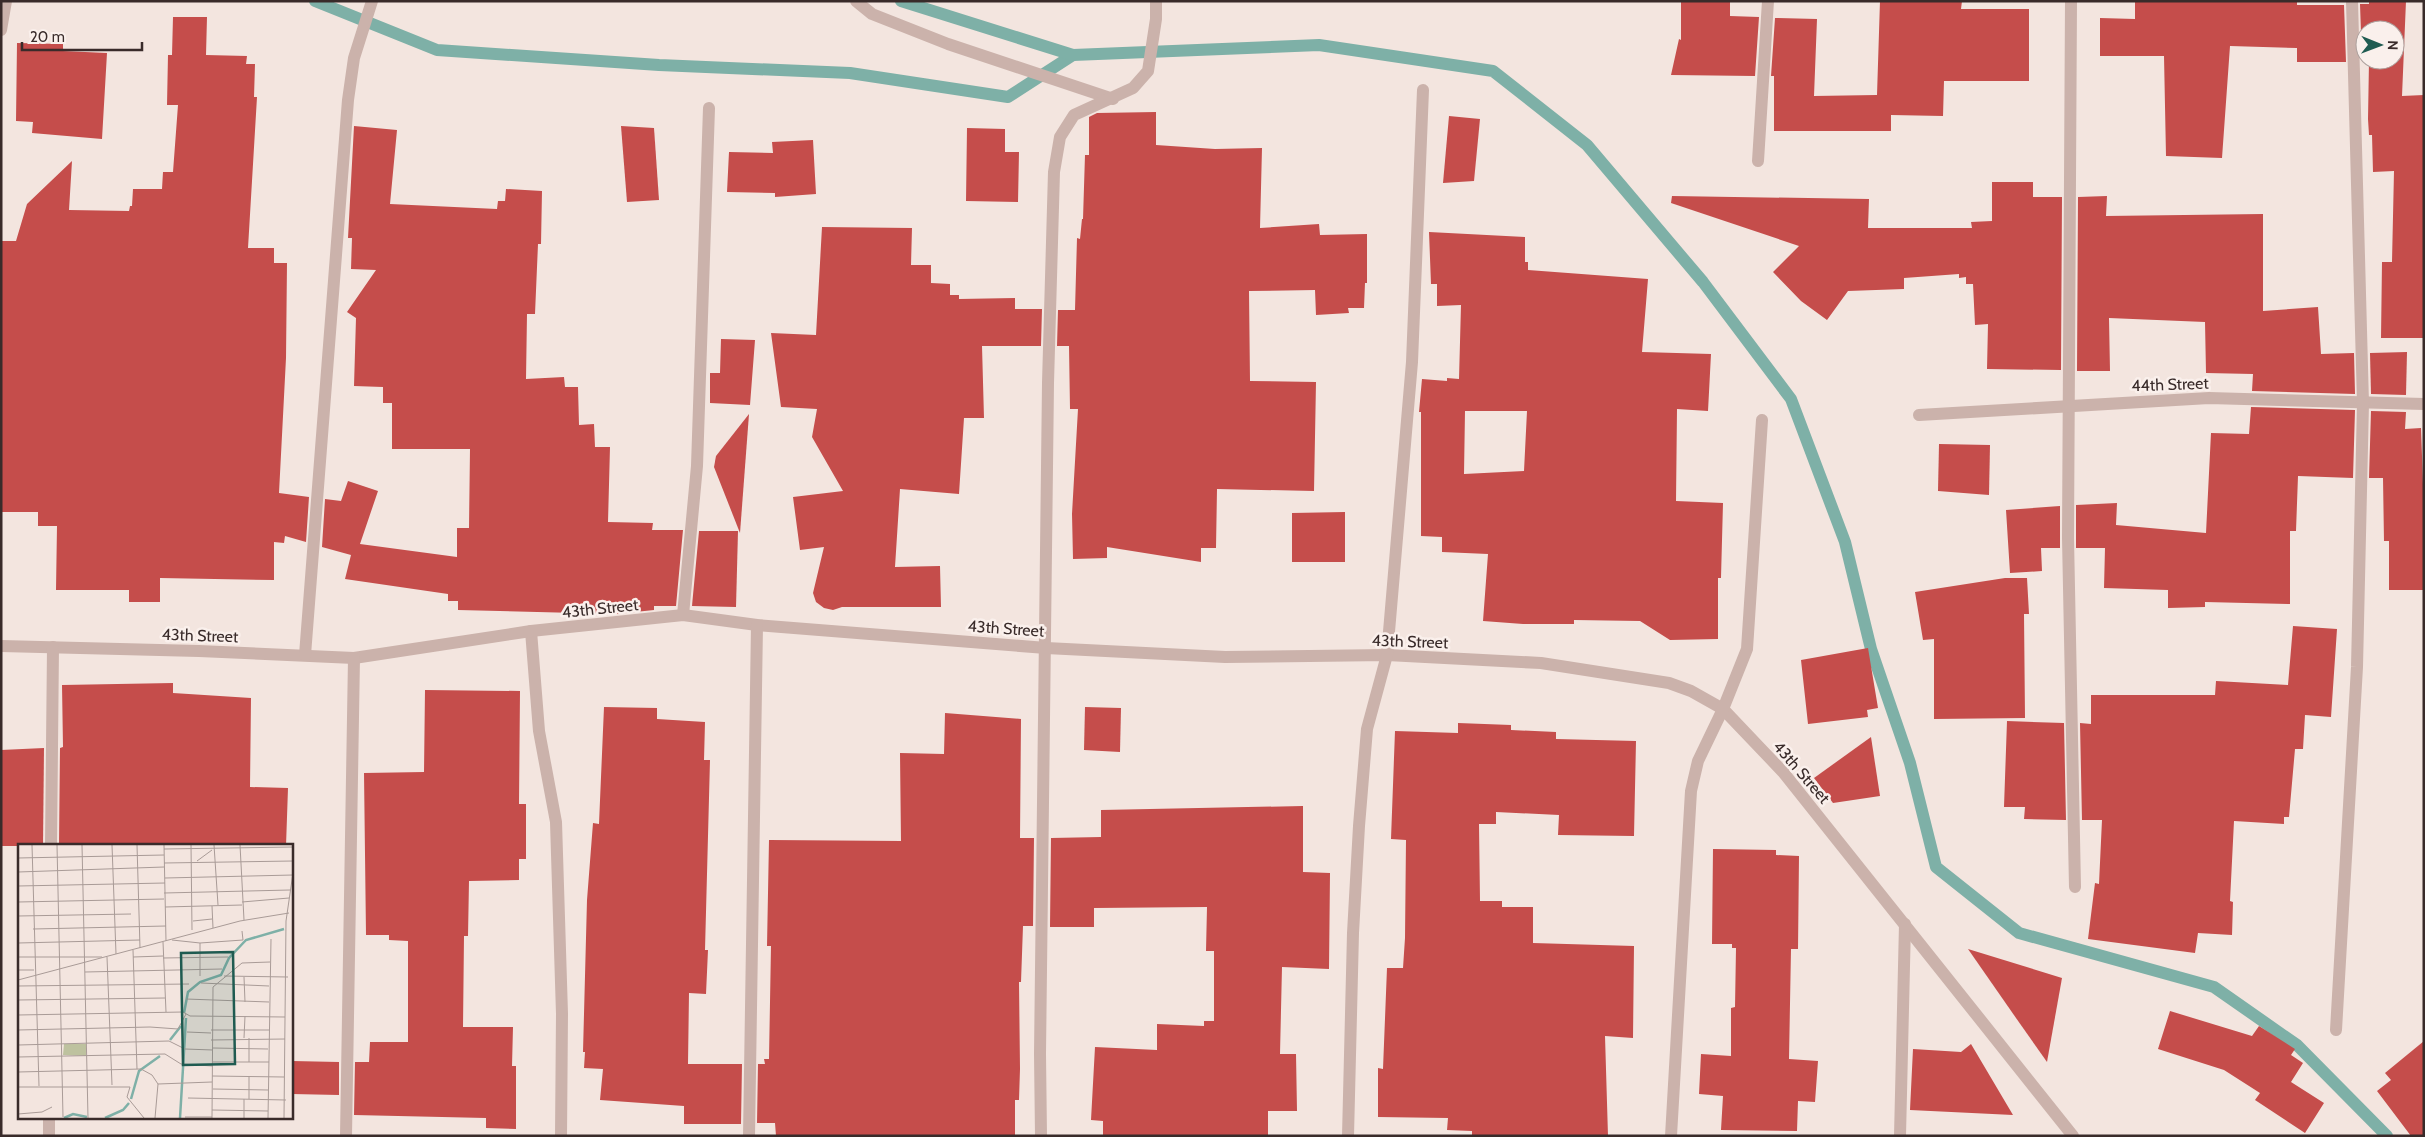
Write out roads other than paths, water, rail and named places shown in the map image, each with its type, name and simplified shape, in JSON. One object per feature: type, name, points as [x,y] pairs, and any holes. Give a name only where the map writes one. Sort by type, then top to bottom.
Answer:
[{"type":"street","points":[[1,30],[6,1]]},
{"type":"street","points":[[306,655],[348,100],[354,58],[372,1]]},
{"type":"street","points":[[856,1],[872,14],[948,44],[1113,99]]},
{"type":"street","points":[[1041,1136],[1040,1054],[1048,383],[1054,172],[1060,138],[1074,115],[1113,99],[1133,88],[1148,71],[1156,19],[1156,1]]},
{"type":"street","points":[[1758,161],[1768,1]]},
{"type":"street","points":[[2071,1],[2068,548],[2076,887]]},
{"type":"street","points":[[2336,1030],[2357,667],[2363,403],[2352,1]]},
{"type":"street","points":[[1348,1136],[1352,933],[1367,729],[1387,655],[1412,362],[1423,90]]},
{"type":"street","points":[[684,615],[697,466],[710,108]]},
{"type":"street","name":"44th Street","points":[[1918,415],[2209,398],[2424,404]]},
{"type":"street","points":[[1672,1136],[1691,791],[1698,761],[1723,709],[1747,649],[1762,420]]},
{"type":"street","name":"43th Street","points":[[1,646],[354,658],[531,631],[684,615],[757,625],[1046,648],[1225,657],[1387,655],[1541,664],[1669,683],[1691,691],[1723,709],[1784,772],[2072,1136]]},
{"type":"street","points":[[750,1136],[757,625]]},
{"type":"street","points":[[531,631],[539,731],[556,822],[562,1014],[561,1136]]},
{"type":"street","points":[[51,844],[53,647]]},
{"type":"street","points":[[346,1136],[354,658]]},
{"type":"street","points":[[1900,1136],[1905,924]]},
{"type":"street","points":[[49,1136],[50,1120]]},
{"type":"waterway","points":[[315,1],[437,50],[659,65],[850,73],[1008,97],[1073,55]]},
{"type":"waterway","points":[[901,1],[1073,55],[1319,45],[1493,71],[1587,145],[1703,282],[1791,399],[1845,542],[1871,649],[1910,763],[1936,867],[2019,933],[2214,987],[2297,1045],[2387,1136]]}]
